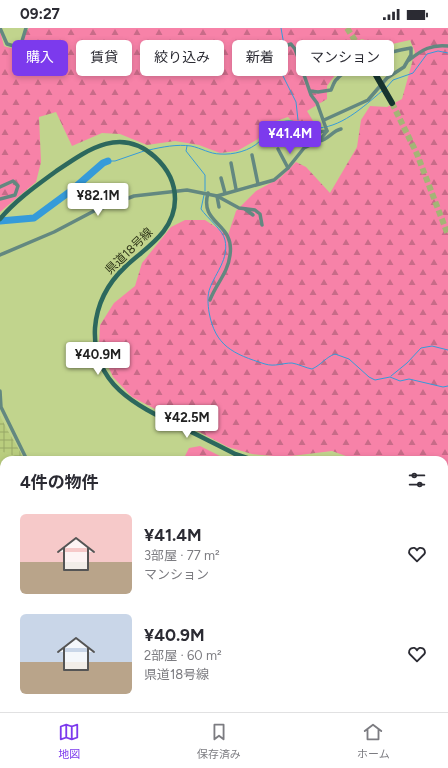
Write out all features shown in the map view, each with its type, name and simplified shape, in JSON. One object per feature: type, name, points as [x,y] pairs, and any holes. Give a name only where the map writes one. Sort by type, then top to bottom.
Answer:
[{"type":"highway","points":[[376,76],[392,103]]},
{"type":"main road","name":"県道18号線","points":[[0,219],[25,194],[86,151],[100,145],[119,142],[131,144],[143,148],[154,156],[164,167],[171,179],[174,193],[174,207],[169,222],[157,240],[127,265],[112,280],[102,297],[96,318],[97,349],[105,372],[119,391],[145,410],[241,456]]},
{"type":"street","points":[[0,28],[7,44],[14,46],[22,41],[26,28]]},
{"type":"street","points":[[288,45],[291,44],[295,49],[310,91],[325,121],[327,130],[319,141]]},
{"type":"street","points":[[407,62],[421,50],[432,46],[448,46]]},
{"type":"street","points":[[310,91],[318,92],[331,90],[337,78],[355,67],[390,51],[411,48],[411,54],[404,67],[387,78],[368,100],[325,121]]},
{"type":"street","points":[[217,196],[236,189],[274,180],[288,168],[304,148],[319,141],[325,140],[341,129]]},
{"type":"street","points":[[310,133],[327,130]]},
{"type":"street","points":[[278,149],[288,168]]},
{"type":"street","points":[[252,156],[258,184]]},
{"type":"street","points":[[231,163],[236,189]]},
{"type":"street","points":[[222,178],[225,193]]},
{"type":"street","points":[[0,187],[10,181],[18,186],[15,195],[1,199]]},
{"type":"street","points":[[0,255],[54,232],[94,211],[129,197],[187,190],[207,193],[217,196],[239,208],[255,210],[260,214],[262,225]]},
{"type":"street","points":[[207,193],[206,210],[209,216],[224,229],[229,239],[230,249],[227,268],[213,291],[210,300]]},
{"type":"street","points":[[217,196],[219,207]]},
{"type":"street","points":[[245,208],[253,215]]},
{"type":"street","points":[[0,391],[1,407],[25,456]]},
{"type":"shaded area","points":[[0,416],[23,456],[15,456],[0,451]]},
{"type":"shaded area","points":[[0,451],[15,456],[0,456]]},
{"type":"green space","points":[[29,28],[448,28],[448,456],[346,456],[332,451],[291,456],[273,456],[252,454],[228,447],[132,397],[113,377],[99,346],[100,325],[114,303],[135,286],[142,263],[171,227],[185,220],[205,220],[228,235],[236,211],[256,191],[280,178],[296,162],[306,167],[330,193],[357,147],[361,120],[370,106],[387,107],[402,99],[415,52],[410,40],[394,44],[394,40],[296,40],[296,76],[334,76],[327,86],[327,99],[307,111],[315,124],[300,129],[288,117],[267,124],[258,139],[237,151],[220,153],[199,145],[175,141],[147,145],[120,134],[102,133],[72,146],[56,112],[39,117],[41,162],[36,182],[0,212],[0,31],[4,46],[12,48],[12,76],[68,76],[68,40],[22,40]]},
{"type":"green space","points":[[200,446],[220,456],[185,456],[189,448]]},
{"type":"waterway","points":[[281,28],[283,40]]},
{"type":"waterway","points":[[386,88],[393,80],[413,73],[427,54],[438,51],[448,53]]},
{"type":"waterway","points":[[283,76],[296,102],[298,120]]},
{"type":"waterway","points":[[149,150],[180,145],[191,146],[216,154],[241,152],[256,144],[274,127],[285,121],[314,128],[333,125],[351,116],[382,91]]},
{"type":"waterway","points":[[187,146],[186,151],[205,175],[205,191]]},
{"type":"waterway","points":[[108,161],[115,161],[144,151]]},
{"type":"waterway","points":[[0,221],[34,218],[72,190],[103,163],[108,161]]},
{"type":"waterway","points":[[204,195],[201,209],[221,232],[225,240],[226,247],[224,259],[210,288],[208,300],[212,324],[221,341],[227,347],[235,352],[265,364],[275,365],[292,363],[312,369],[335,354],[349,359],[369,377],[375,380],[390,377],[400,381],[409,379],[443,387],[448,386]]},
{"type":"waterway","points":[[391,376],[407,363],[421,348],[432,346],[448,350]]},
{"type":"tunnel","points":[[347,28],[355,40]]},
{"type":"tunnel","points":[[392,103],[417,154],[448,235]]}]
